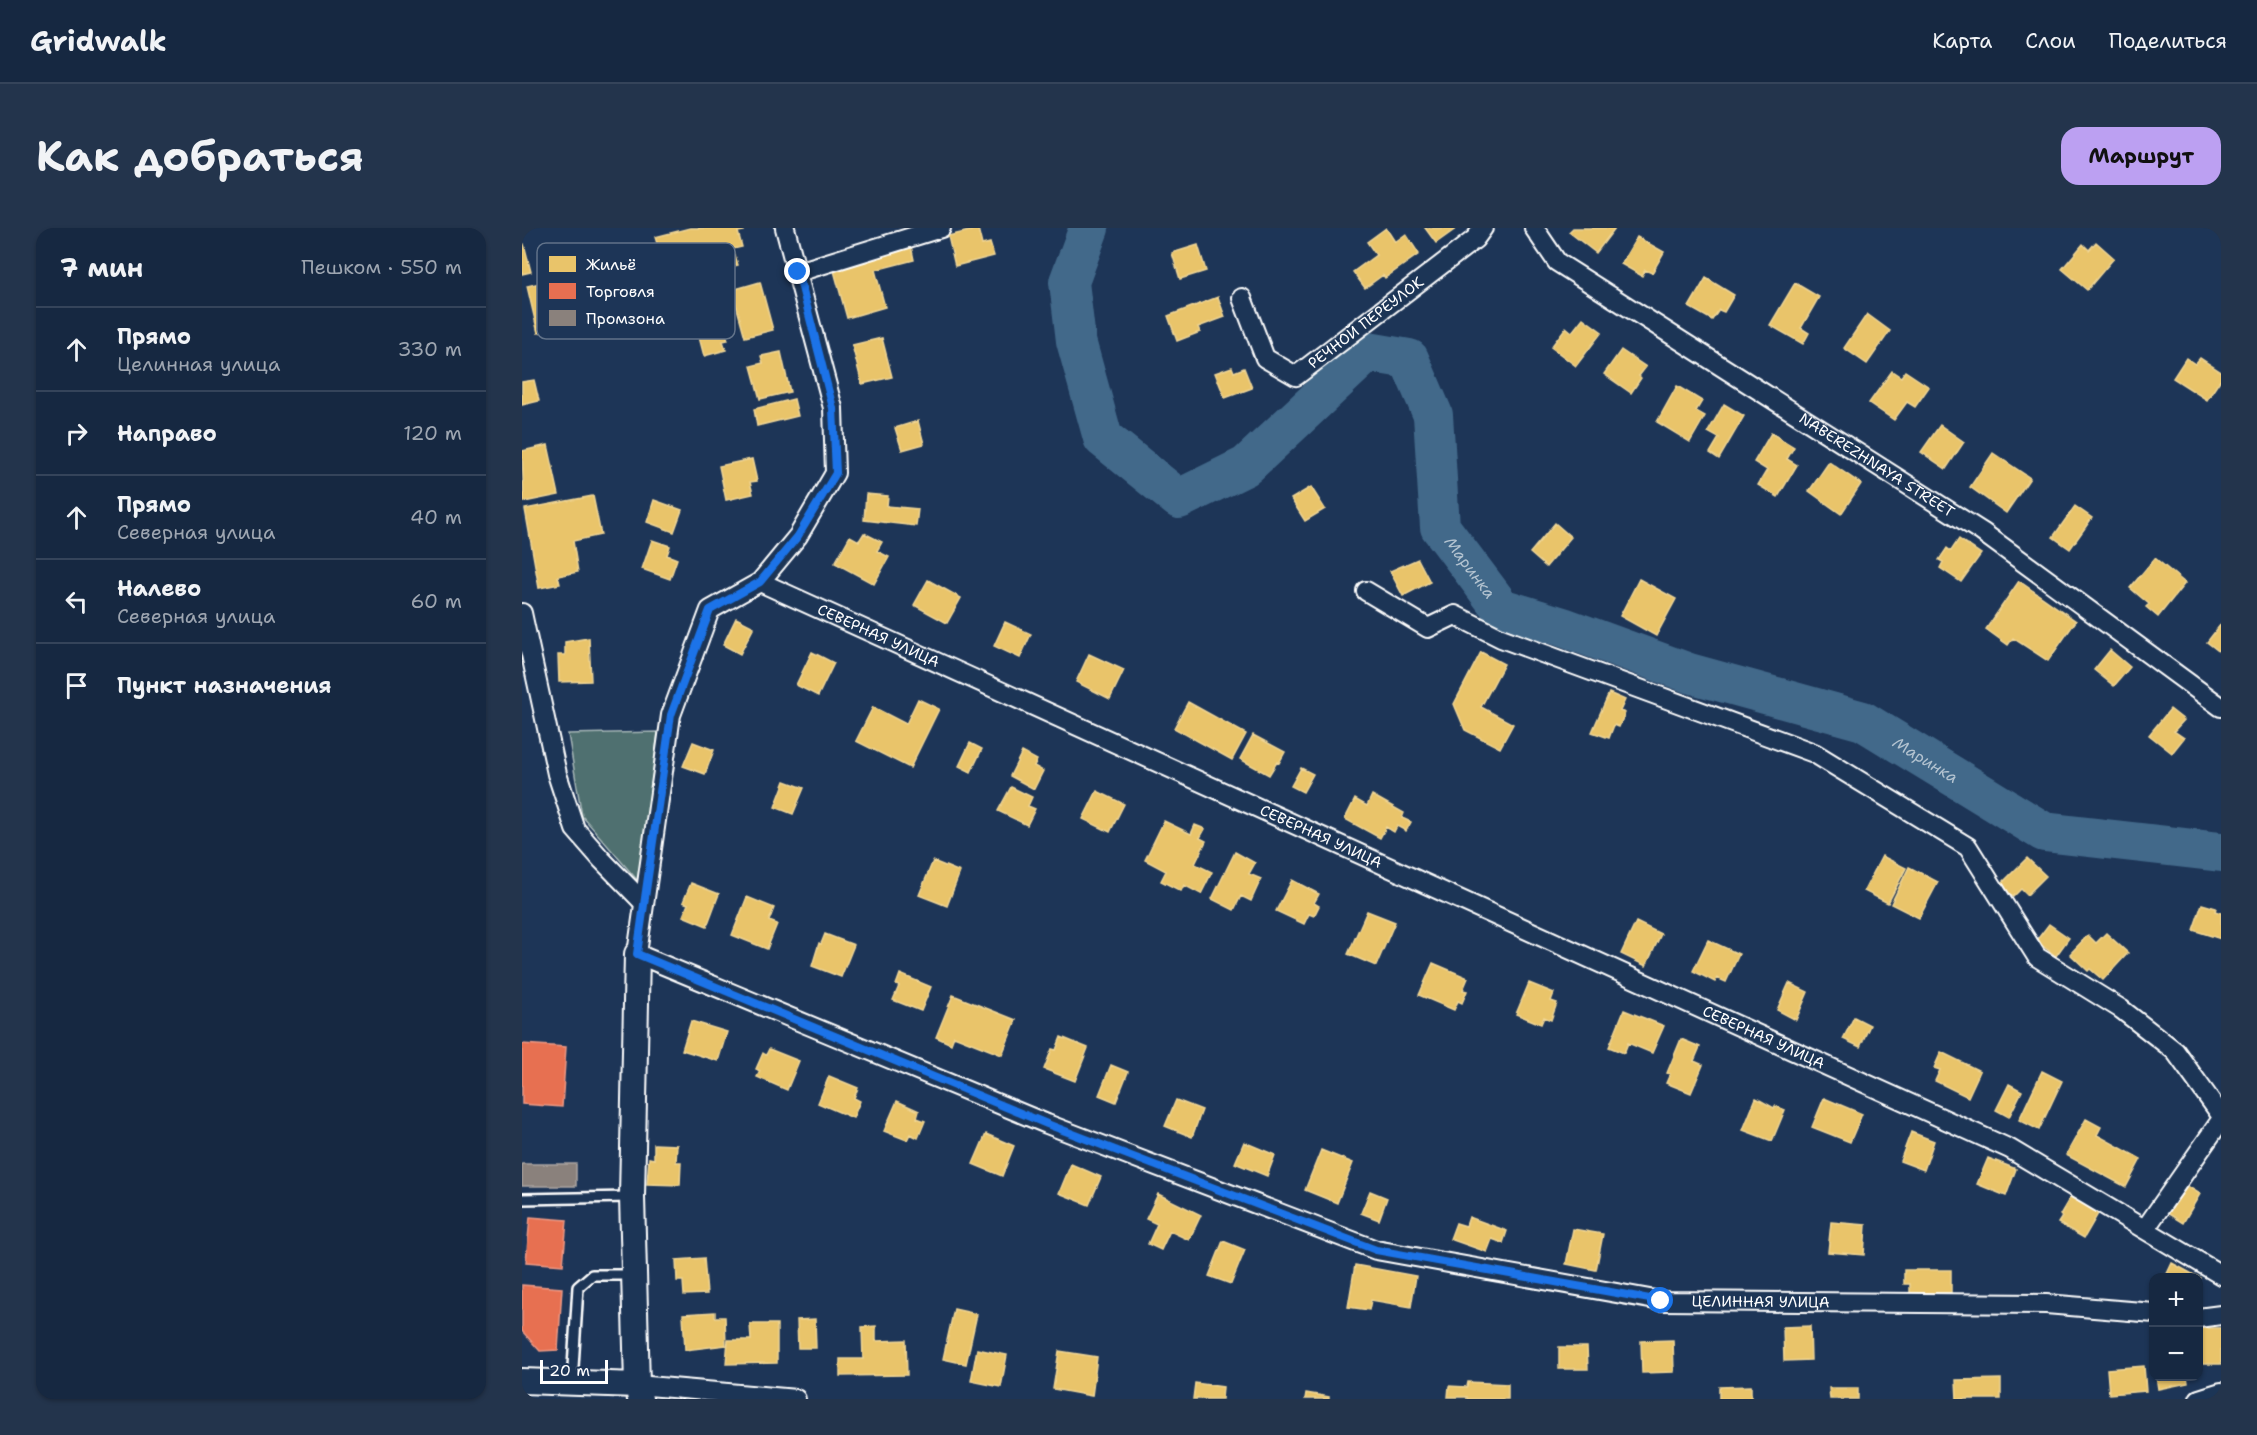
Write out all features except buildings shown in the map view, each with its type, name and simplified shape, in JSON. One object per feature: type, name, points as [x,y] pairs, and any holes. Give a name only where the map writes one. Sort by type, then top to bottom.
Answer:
[{"type":"street","points":[[639,1392],[632,1197],[637,954],[671,715],[710,610],[760,582],[798,536],[836,473],[833,408],[785,228]]},
{"type":"street","points":[[798,272],[941,228]]},
{"type":"street","name":"РЕЧНОЙ ПЕРЕУЛОК","points":[[1242,298],[1265,358],[1296,376],[1475,239],[1483,228]]},
{"type":"street","name":"NABEREZHNAYA STREET","points":[[1534,228],[1557,262],[1982,532],[2221,707]]},
{"type":"street","name":"СЕВЕРНАЯ УЛИЦА","points":[[760,582],[2010,1149],[2221,1275]]},
{"type":"street","points":[[1366,591],[1428,628],[1455,615],[1501,638],[1814,753],[1968,847],[2037,957],[2121,1008],[2175,1051],[2221,1115]]},
{"type":"street","points":[[522,613],[557,774],[575,830],[644,903]]},
{"type":"street","name":"ЦЕЛИННАЯ УЛИЦА","points":[[637,954],[1047,1124],[1376,1250],[1661,1301],[2046,1304],[2149,1314]]},
{"type":"street","points":[[2145,1229],[2221,1120]]},
{"type":"street","points":[[2203,1317],[2221,1315]]},
{"type":"street","points":[[522,1381],[572,1383],[639,1392],[796,1399]]},
{"type":"street","points":[[2199,1399],[2221,1392]]},
{"type":"lane","points":[[522,1199],[632,1197]]},
{"type":"lane","points":[[572,1383],[578,1287],[592,1275],[634,1276]]},
{"type":"green space","points":[[658,732],[639,882],[582,816],[568,734]]},
{"type":"waterway","name":"Маринка","points":[[1089,228],[1069,282],[1076,341],[1103,438],[1179,499],[1246,466],[1368,352],[1409,359],[1433,415],[1440,527],[1501,608],[1563,627],[1689,673],[1863,721],[2044,832],[2221,852]]},
{"type":"route","points":[[798,272],[833,408],[836,473],[798,536],[760,582],[710,610],[671,715],[637,954],[1047,1124],[1376,1250],[1661,1301]]}]
